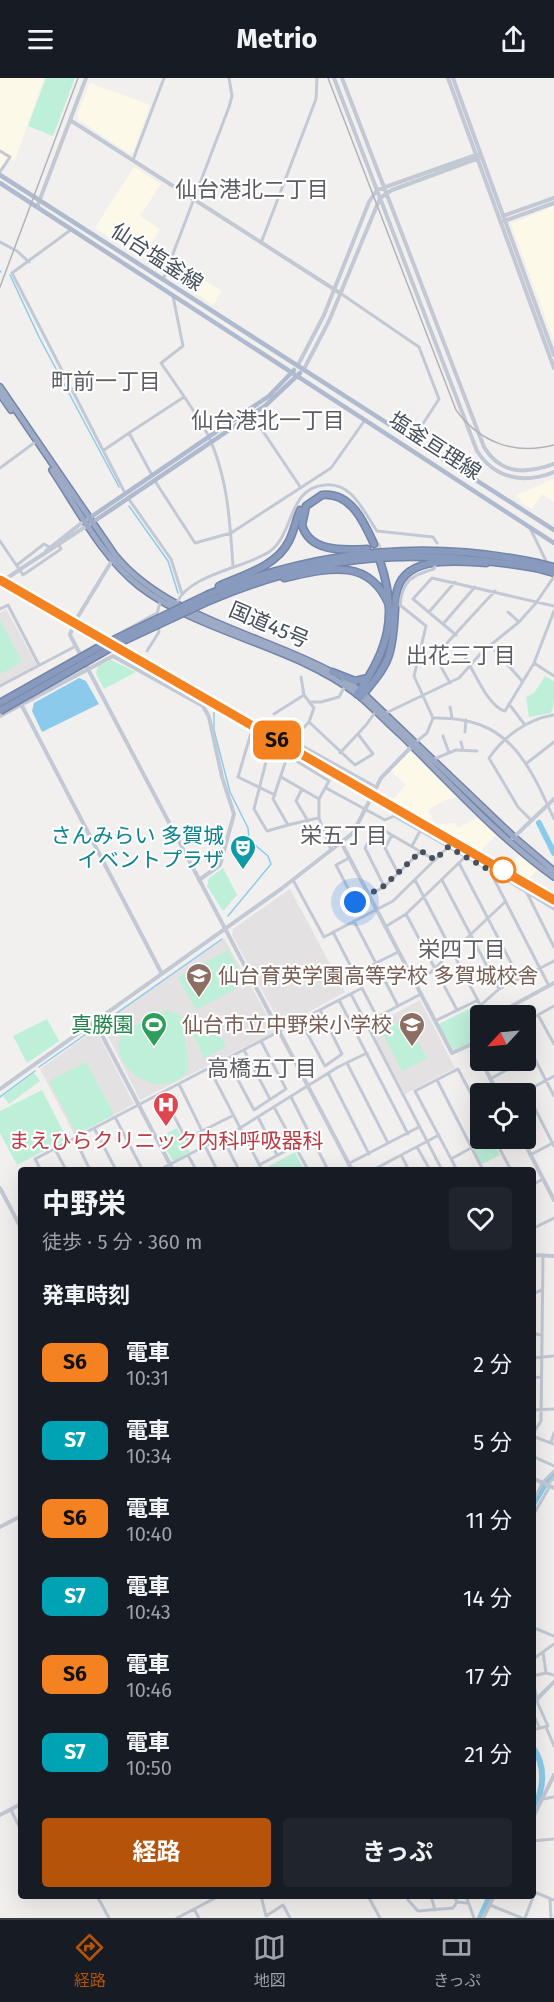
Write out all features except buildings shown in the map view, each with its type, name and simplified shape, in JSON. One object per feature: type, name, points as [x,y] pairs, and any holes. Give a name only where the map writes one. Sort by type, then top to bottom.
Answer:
[{"type":"highway","name":"国道45号","points":[[0,387],[113,559],[133,581],[161,600],[332,672],[385,713],[414,744],[434,759],[512,839],[554,871]]},
{"type":"highway","name":"国道45号","points":[[0,394],[89,521],[128,570],[176,605],[314,667],[361,694],[554,877]]},
{"type":"highway","points":[[0,711],[274,560],[290,540],[304,502],[321,491],[336,492],[352,502],[379,553],[395,611]]},
{"type":"highway","points":[[361,694],[387,640],[389,605],[379,553],[355,511],[341,497],[331,494],[318,496],[303,510],[301,519],[306,534],[312,542],[327,548],[406,547],[471,552],[536,566],[554,573]]},
{"type":"highway","points":[[0,704],[81,657],[165,614],[304,562],[429,550]]},
{"type":"highway","points":[[379,553],[454,556],[536,566]]},
{"type":"highway","points":[[361,694],[385,666],[389,655],[397,594],[404,577],[424,565],[463,562],[554,567]]},
{"type":"highway","points":[[210,596],[285,578],[345,570],[362,573],[372,579],[381,588],[389,605]]},
{"type":"highway","points":[[332,672],[355,681],[370,677]]},
{"type":"main road","name":"仙台塩釜線","points":[[0,174],[297,365]]},
{"type":"main road","name":"仙台塩釜線","points":[[0,183],[293,372]]},
{"type":"main road","name":"塩釜亘理線","points":[[297,365],[554,530]]},
{"type":"main road","points":[[89,521],[269,396],[297,365]]},
{"type":"main road","points":[[208,440],[252,415],[304,369]]},
{"type":"main road","name":"塩釜亘理線","points":[[293,372],[554,543]]},
{"type":"street","points":[[37,207],[86,78]]},
{"type":"street","points":[[133,159],[164,78]]},
{"type":"street","points":[[163,280],[229,107],[232,96],[229,78]]},
{"type":"street","points":[[261,243],[316,99],[317,78]]},
{"type":"street","points":[[334,78],[477,451],[490,467],[505,476],[531,480],[554,472]]},
{"type":"street","points":[[342,78],[478,434],[489,455],[504,467],[524,472],[554,464]]},
{"type":"street","points":[[448,78],[554,355]]},
{"type":"street","points":[[453,78],[478,156]]},
{"type":"street","points":[[70,120],[340,293],[419,347],[439,399],[413,439]]},
{"type":"street","points":[[0,151],[10,157],[0,174]]},
{"type":"street","points":[[297,365],[315,335],[369,202],[377,190],[478,156]]},
{"type":"street","points":[[304,369],[322,337],[380,198],[386,193],[478,156]]},
{"type":"street","points":[[502,219],[554,198]]},
{"type":"street","points":[[502,219],[554,202]]},
{"type":"street","points":[[502,219],[554,368]]},
{"type":"street","points":[[72,229],[12,273],[127,495],[171,559],[182,594]]},
{"type":"street","points":[[0,242],[17,251],[29,262]]},
{"type":"street","points":[[173,294],[172,300],[183,346],[161,363],[184,397],[208,440],[220,469],[231,533],[233,567]]},
{"type":"street","points":[[104,450],[184,397]]},
{"type":"street","points":[[252,415],[301,488]]},
{"type":"street","points":[[129,433],[153,478],[195,543],[231,533],[331,468],[365,420]]},
{"type":"street","points":[[0,468],[34,443]]},
{"type":"street","points":[[176,605],[182,594],[233,567],[262,555],[275,546],[284,534],[298,500],[307,491],[322,485],[332,485],[351,494],[361,505],[377,531],[433,537],[437,543]]},
{"type":"street","points":[[0,583],[59,545],[89,521]]},
{"type":"street","points":[[45,552],[89,521]]},
{"type":"street","points":[[385,713],[451,683],[537,603],[554,578],[530,528]]},
{"type":"street","points":[[0,541],[22,575],[61,549],[59,545]]},
{"type":"street","points":[[17,565],[44,544],[49,547]]},
{"type":"street","points":[[0,554],[6,549]]},
{"type":"street","points":[[113,559],[70,630],[76,646],[350,1167]]},
{"type":"street","points":[[0,1089],[225,929],[354,831],[376,787],[388,769],[427,733],[433,718],[414,676],[426,626],[402,608],[401,594],[407,581],[420,572],[434,569],[435,566]]},
{"type":"street","points":[[456,635],[413,599],[432,578],[554,606]]},
{"type":"street","points":[[429,612],[454,582]]},
{"type":"street","points":[[443,624],[475,587]]},
{"type":"street","points":[[451,683],[435,656],[495,591]]},
{"type":"street","points":[[147,651],[159,632],[156,613],[161,600]]},
{"type":"street","points":[[0,609],[8,605],[39,666]]},
{"type":"street","points":[[465,657],[497,709],[504,711],[534,663],[554,611]]},
{"type":"street","points":[[508,612],[519,622]]},
{"type":"street","points":[[115,636],[156,613]]},
{"type":"street","points":[[0,686],[76,646]]},
{"type":"street","points":[[492,647],[522,681]]},
{"type":"street","points":[[0,716],[107,657],[118,658],[206,710],[234,814],[220,865],[199,879]]},
{"type":"street","points":[[534,663],[554,676]]},
{"type":"street","points":[[292,740],[309,722],[314,708],[303,695],[301,677]]},
{"type":"street","points":[[309,702],[321,702],[339,697],[346,686]]},
{"type":"street","points":[[274,714],[303,695]]},
{"type":"street","points":[[21,704],[162,974]]},
{"type":"street","points":[[509,704],[525,725]]},
{"type":"street","points":[[450,707],[452,717]]},
{"type":"street","points":[[340,753],[376,710]]},
{"type":"street","points":[[531,820],[518,807],[489,758],[506,739],[525,725],[539,717],[554,715]]},
{"type":"street","points":[[433,718],[452,717],[466,720],[493,729],[506,739],[527,763],[554,819]]},
{"type":"street","points":[[465,732],[466,720]]},
{"type":"street","points":[[309,722],[355,765],[373,754],[358,734]]},
{"type":"street","points":[[272,729],[376,787]]},
{"type":"street","points":[[275,795],[238,777],[250,733],[329,781],[319,800],[318,818],[331,850]]},
{"type":"street","points":[[443,736],[449,753]]},
{"type":"street","points":[[461,742],[463,750]]},
{"type":"street","points":[[527,763],[554,742]]},
{"type":"street","points":[[270,746],[254,809],[267,831],[318,818]]},
{"type":"street","points":[[434,759],[463,750],[477,751]]},
{"type":"street","points":[[287,757],[273,799],[288,825]]},
{"type":"street","points":[[281,777],[319,800]]},
{"type":"street","points":[[326,788],[385,820],[394,816],[554,909]]},
{"type":"street","points":[[302,789],[296,801],[308,821]]},
{"type":"street","points":[[512,839],[554,799]]},
{"type":"street","points":[[384,886],[365,848],[378,827],[435,860]]},
{"type":"street","points":[[412,846],[420,831]]},
{"type":"street","points":[[392,836],[385,848],[398,873]]},
{"type":"street","points":[[341,842],[452,1053],[470,1045]]},
{"type":"street","points":[[293,878],[324,937],[393,901],[448,847]]},
{"type":"street","points":[[349,858],[336,865],[355,902],[384,886],[421,851]]},
{"type":"street","points":[[385,927],[406,914],[465,857]]},
{"type":"street","points":[[459,863],[519,978]]},
{"type":"street","points":[[490,872],[540,968],[552,985],[514,1005]]},
{"type":"street","points":[[415,880],[481,1005],[499,989],[554,961]]},
{"type":"street","points":[[441,880],[499,989]]},
{"type":"street","points":[[526,893],[554,947]]},
{"type":"street","points":[[416,986],[506,902]]},
{"type":"street","points":[[406,914],[457,1010]]},
{"type":"street","points":[[354,921],[398,1006]]},
{"type":"street","points":[[333,932],[377,1017],[420,994]]},
{"type":"street","points":[[354,974],[398,952]]},
{"type":"street","points":[[39,1167],[35,1159],[362,988]]},
{"type":"street","points":[[351,994],[440,1167]]},
{"type":"street","points":[[339,1000],[408,1134]]},
{"type":"street","points":[[435,1022],[478,1000]]},
{"type":"street","points":[[554,1006],[538,1015],[554,1044]]},
{"type":"street","points":[[300,1020],[325,1066],[342,1054],[320,1010]]},
{"type":"street","points":[[95,1022],[171,1167]]},
{"type":"street","points":[[227,1059],[254,1110],[286,1089],[261,1041]]},
{"type":"street","points":[[244,1050],[271,1099]]},
{"type":"street","points":[[164,1167],[258,1118],[328,1073],[367,1053]]},
{"type":"street","points":[[536,1062],[554,1096]]},
{"type":"street","points":[[347,1063],[388,1143]]},
{"type":"street","points":[[209,1068],[259,1165],[295,1146]]},
{"type":"street","points":[[455,1167],[415,1091],[458,1069],[470,1092]]},
{"type":"street","points":[[486,1071],[492,1083]]},
{"type":"street","points":[[490,1079],[505,1071]]},
{"type":"street","points":[[328,1073],[369,1154]]},
{"type":"street","points":[[536,1085],[554,1076]]},
{"type":"street","points":[[437,1080],[470,1144]]},
{"type":"street","points":[[179,1084],[202,1131]]},
{"type":"street","points":[[162,1093],[186,1139],[232,1115]]},
{"type":"street","points":[[291,1097],[326,1167]]},
{"type":"street","points":[[274,1107],[306,1167]]},
{"type":"street","points":[[530,1155],[553,1144],[536,1112]]},
{"type":"street","points":[[115,1117],[141,1167]]},
{"type":"street","points":[[258,1118],[277,1155]]},
{"type":"street","points":[[348,1164],[419,1127]]},
{"type":"street","points":[[94,1128],[114,1167]]},
{"type":"street","points":[[378,1167],[439,1135]]},
{"type":"street","points":[[222,1137],[237,1167]]},
{"type":"street","points":[[75,1139],[89,1167]]},
{"type":"street","points":[[205,1146],[216,1167]]},
{"type":"street","points":[[417,1147],[428,1167]]},
{"type":"street","points":[[55,1149],[64,1167]]},
{"type":"street","points":[[451,1159],[470,1149]]},
{"type":"street","points":[[472,1149],[482,1167]]},
{"type":"street","points":[[500,1149],[509,1167]]},
{"type":"street","points":[[527,1149],[554,1200]]},
{"type":"street","points":[[188,1155],[194,1167]]},
{"type":"street","points":[[401,1155],[407,1167]]},
{"type":"street","points":[[536,1183],[543,1179]]},
{"type":"street","points":[[0,1188],[18,1222]]},
{"type":"street","points":[[536,1227],[554,1218]]},
{"type":"street","points":[[536,1255],[554,1256]]},
{"type":"street","points":[[536,1429],[541,1421],[543,1255]]},
{"type":"street","points":[[536,1292],[542,1289]]},
{"type":"street","points":[[536,1334],[541,1335]]},
{"type":"street","points":[[536,1357],[554,1356]]},
{"type":"street","points":[[536,1378],[541,1377]]},
{"type":"street","points":[[536,1410],[554,1408]]},
{"type":"street","points":[[536,1437],[552,1443],[554,1433]]},
{"type":"street","points":[[536,1458],[554,1466]]},
{"type":"street","points":[[536,1509],[554,1471]]},
{"type":"street","points":[[536,1498],[554,1478]]},
{"type":"street","points":[[0,1527],[18,1518]]},
{"type":"street","points":[[536,1629],[554,1636]]},
{"type":"street","points":[[536,1657],[554,1644]]},
{"type":"street","points":[[543,1652],[546,1673]]},
{"type":"street","points":[[536,1675],[546,1673],[554,1675]]},
{"type":"street","points":[[537,1699],[554,1682]]},
{"type":"street","points":[[536,1694],[554,1746]]},
{"type":"street","points":[[536,1722],[538,1727],[546,1727]]},
{"type":"street","points":[[536,1812],[554,1775]]},
{"type":"street","points":[[543,1799],[554,1797]]},
{"type":"street","points":[[0,1815],[18,1806]]},
{"type":"street","points":[[11,1810],[18,1824]]},
{"type":"street","points":[[536,1841],[554,1839]]},
{"type":"street","points":[[536,1893],[552,1899],[551,1918]]},
{"type":"street","points":[[100,1899],[109,1918]]},
{"type":"street","points":[[177,1918],[213,1899]]},
{"type":"street","points":[[262,1899],[266,1916],[283,1905],[290,1918]]},
{"type":"street","points":[[370,1899],[380,1918]]},
{"type":"street","points":[[408,1899],[418,1911],[453,1908],[457,1902]]},
{"type":"street","points":[[432,1899],[435,1910]]},
{"type":"street","points":[[466,1899],[474,1918]]},
{"type":"street","points":[[483,1918],[493,1899]]},
{"type":"street","points":[[490,1905],[514,1912],[524,1918],[531,1899]]},
{"type":"street","points":[[457,1902],[467,1903]]},
{"type":"street","points":[[194,1909],[199,1918]]},
{"type":"street","points":[[430,1911],[431,1918]]},
{"type":"shaded area","points":[[0,78],[44,78],[15,160],[12,159],[0,167]]},
{"type":"shaded area","points":[[90,83],[150,105],[133,152],[130,154],[79,120],[77,115]]},
{"type":"shaded area","points":[[134,167],[161,184],[140,216],[160,229],[142,258],[95,228]]},
{"type":"shaded area","points":[[554,206],[554,341],[511,224]]},
{"type":"shaded area","points":[[198,276],[222,291],[213,305],[189,289]]},
{"type":"shaded area","points":[[554,479],[554,502],[542,494],[532,509],[520,502],[521,499],[516,495]]},
{"type":"shaded area","points":[[6,609],[37,665],[0,684],[0,613]]},
{"type":"shaded area","points":[[410,751],[460,797],[445,800],[428,810],[436,825],[455,823],[458,828],[480,816],[498,834],[479,852],[390,803],[406,785],[391,771]]},
{"type":"shaded area","points":[[520,854],[538,869],[527,880],[508,868]]},
{"type":"shaded area","name":"仙台育英学園高等学校 多賀城校舎","points":[[290,889],[345,992],[282,1027],[232,935],[233,929]]},
{"type":"shaded area","name":"仙台育英学園高等学校 多賀城校舎","points":[[224,938],[275,1029],[274,1032],[140,1100],[102,1024]]},
{"type":"shaded area","name":"仙台市立中野栄小学校","points":[[420,1000],[455,1068],[405,1094],[369,1027]]},
{"type":"shaded area","points":[[93,1031],[97,1032],[134,1104],[75,1136],[40,1069]]},
{"type":"green space","points":[[46,78],[75,78],[53,136],[28,126]]},
{"type":"green space","points":[[0,620],[22,662],[0,674]]},
{"type":"green space","points":[[111,660],[136,672],[104,689],[96,674],[98,666]]},
{"type":"green space","points":[[545,676],[554,681],[554,702],[551,713],[529,717],[526,697],[534,693]]},
{"type":"green space","points":[[223,868],[237,895],[223,911],[207,886],[209,878]]},
{"type":"green space","points":[[228,950],[246,983],[196,1010],[178,977]]},
{"type":"green space","points":[[470,1008],[470,1042],[453,1050],[439,1024]]},
{"type":"green space","name":"真勝園","points":[[168,1010],[181,1016],[189,1068],[178,1080],[165,1084],[152,1083],[139,1077],[128,1068],[121,1057],[119,1045],[126,1031]]},
{"type":"green space","points":[[47,1019],[59,1041],[27,1063],[13,1036]]},
{"type":"green space","points":[[406,1019],[427,1059],[402,1071],[382,1032]]},
{"type":"green space","points":[[202,1022],[206,1029],[215,1025],[226,1047],[204,1058],[191,1028]]},
{"type":"green space","points":[[86,1062],[114,1115],[77,1134],[49,1081]]},
{"type":"green space","points":[[34,1073],[40,1081],[9,1104],[3,1096]]},
{"type":"green space","points":[[42,1090],[67,1139],[17,1165],[0,1133],[0,1111]]},
{"type":"green space","points":[[177,1128],[190,1152],[173,1161],[159,1137]]},
{"type":"green space","points":[[496,1149],[500,1155],[482,1164],[474,1150]]},
{"type":"green space","points":[[295,1152],[302,1167],[268,1167]]},
{"type":"water","points":[[79,678],[86,681],[99,704],[42,732],[32,711],[34,703]]},
{"type":"waterway","points":[[10,275],[39,337],[119,487]]},
{"type":"waterway","points":[[129,506],[168,561],[178,593]]},
{"type":"waterway","points":[[214,712],[214,730],[230,792],[248,828],[249,840],[268,856],[271,864],[228,916]]},
{"type":"waterway","points":[[539,823],[554,853]]},
{"type":"waterway","points":[[104,1022],[222,939]]},
{"type":"waterway","points":[[39,1067],[92,1030]]},
{"type":"waterway","points":[[0,1097],[35,1071]]},
{"type":"waterway","points":[[547,1482],[554,1475]]},
{"type":"waterway","points":[[536,1499],[544,1486]]},
{"type":"waterway","points":[[536,1752],[542,1770],[541,1787],[536,1802]]},
{"type":"waterway","points":[[480,1918],[489,1899]]},
{"type":"tunnel","points":[[377,544],[383,558]]},
{"type":"railway","points":[[0,287],[78,78]]},
{"type":"railway","points":[[328,78],[456,410],[476,431],[499,444],[526,448],[554,445]]},
{"type":"railway","points":[[0,580],[489,862]]},
{"type":"railway","points":[[504,874],[554,902]]},
{"type":"train","name":"S6","points":[[0,580],[554,900]]},
{"type":"place","name":"さんみらい 多賀城 イベントプラザ","points":[[243,871]]},
{"type":"place","name":"仙台育英学園高等学校 多賀城校舎","points":[[199,999]]},
{"type":"place","name":"真勝園","points":[[154,1048]]},
{"type":"place","name":"仙台市立中野栄小学校","points":[[412,1048]]},
{"type":"place","name":"まえひらクリニック内科呼吸器科","points":[[166,1128]]},
{"type":"district","name":"仙台港北二丁目","points":[[252,189]]},
{"type":"district","name":"町前一丁目","points":[[106,381]]},
{"type":"district","name":"仙台港北一丁目","points":[[268,420]]},
{"type":"district","name":"出花三丁目","points":[[461,655]]},
{"type":"district","name":"栄五丁目","points":[[344,835]]},
{"type":"district","name":"栄四丁目","points":[[462,949]]},
{"type":"district","name":"高橋五丁目","points":[[262,1068]]},
{"type":"route","points":[[355,902],[384,886],[421,851],[435,860],[448,847],[500,876],[503,870]]}]
